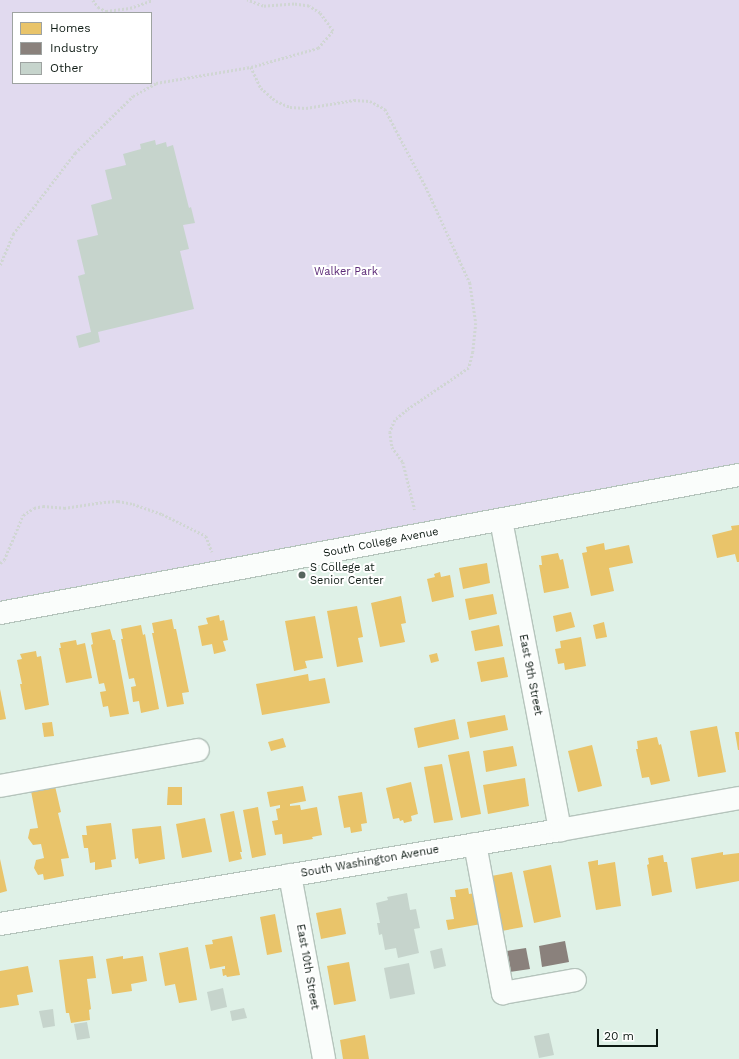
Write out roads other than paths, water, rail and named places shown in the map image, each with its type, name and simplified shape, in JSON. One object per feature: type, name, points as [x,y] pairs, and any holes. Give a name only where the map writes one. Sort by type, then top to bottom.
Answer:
[{"type":"street","name":"South College Avenue","points":[[0,613],[739,475]]},
{"type":"street","name":"East 9th Street","points":[[501,520],[560,830]]},
{"type":"street","points":[[0,786],[198,750]]},
{"type":"street","name":"South Washington Avenue","points":[[0,924],[560,830],[739,798]]},
{"type":"street","points":[[475,844],[503,993],[575,980]]},
{"type":"street","name":"East 10th Street","points":[[290,875],[324,1059]]},
{"type":"place","name":"S College at Senior Center","points":[[302,575]]},
{"type":"park label","name":"Walker Park","points":[[346,272]]}]
